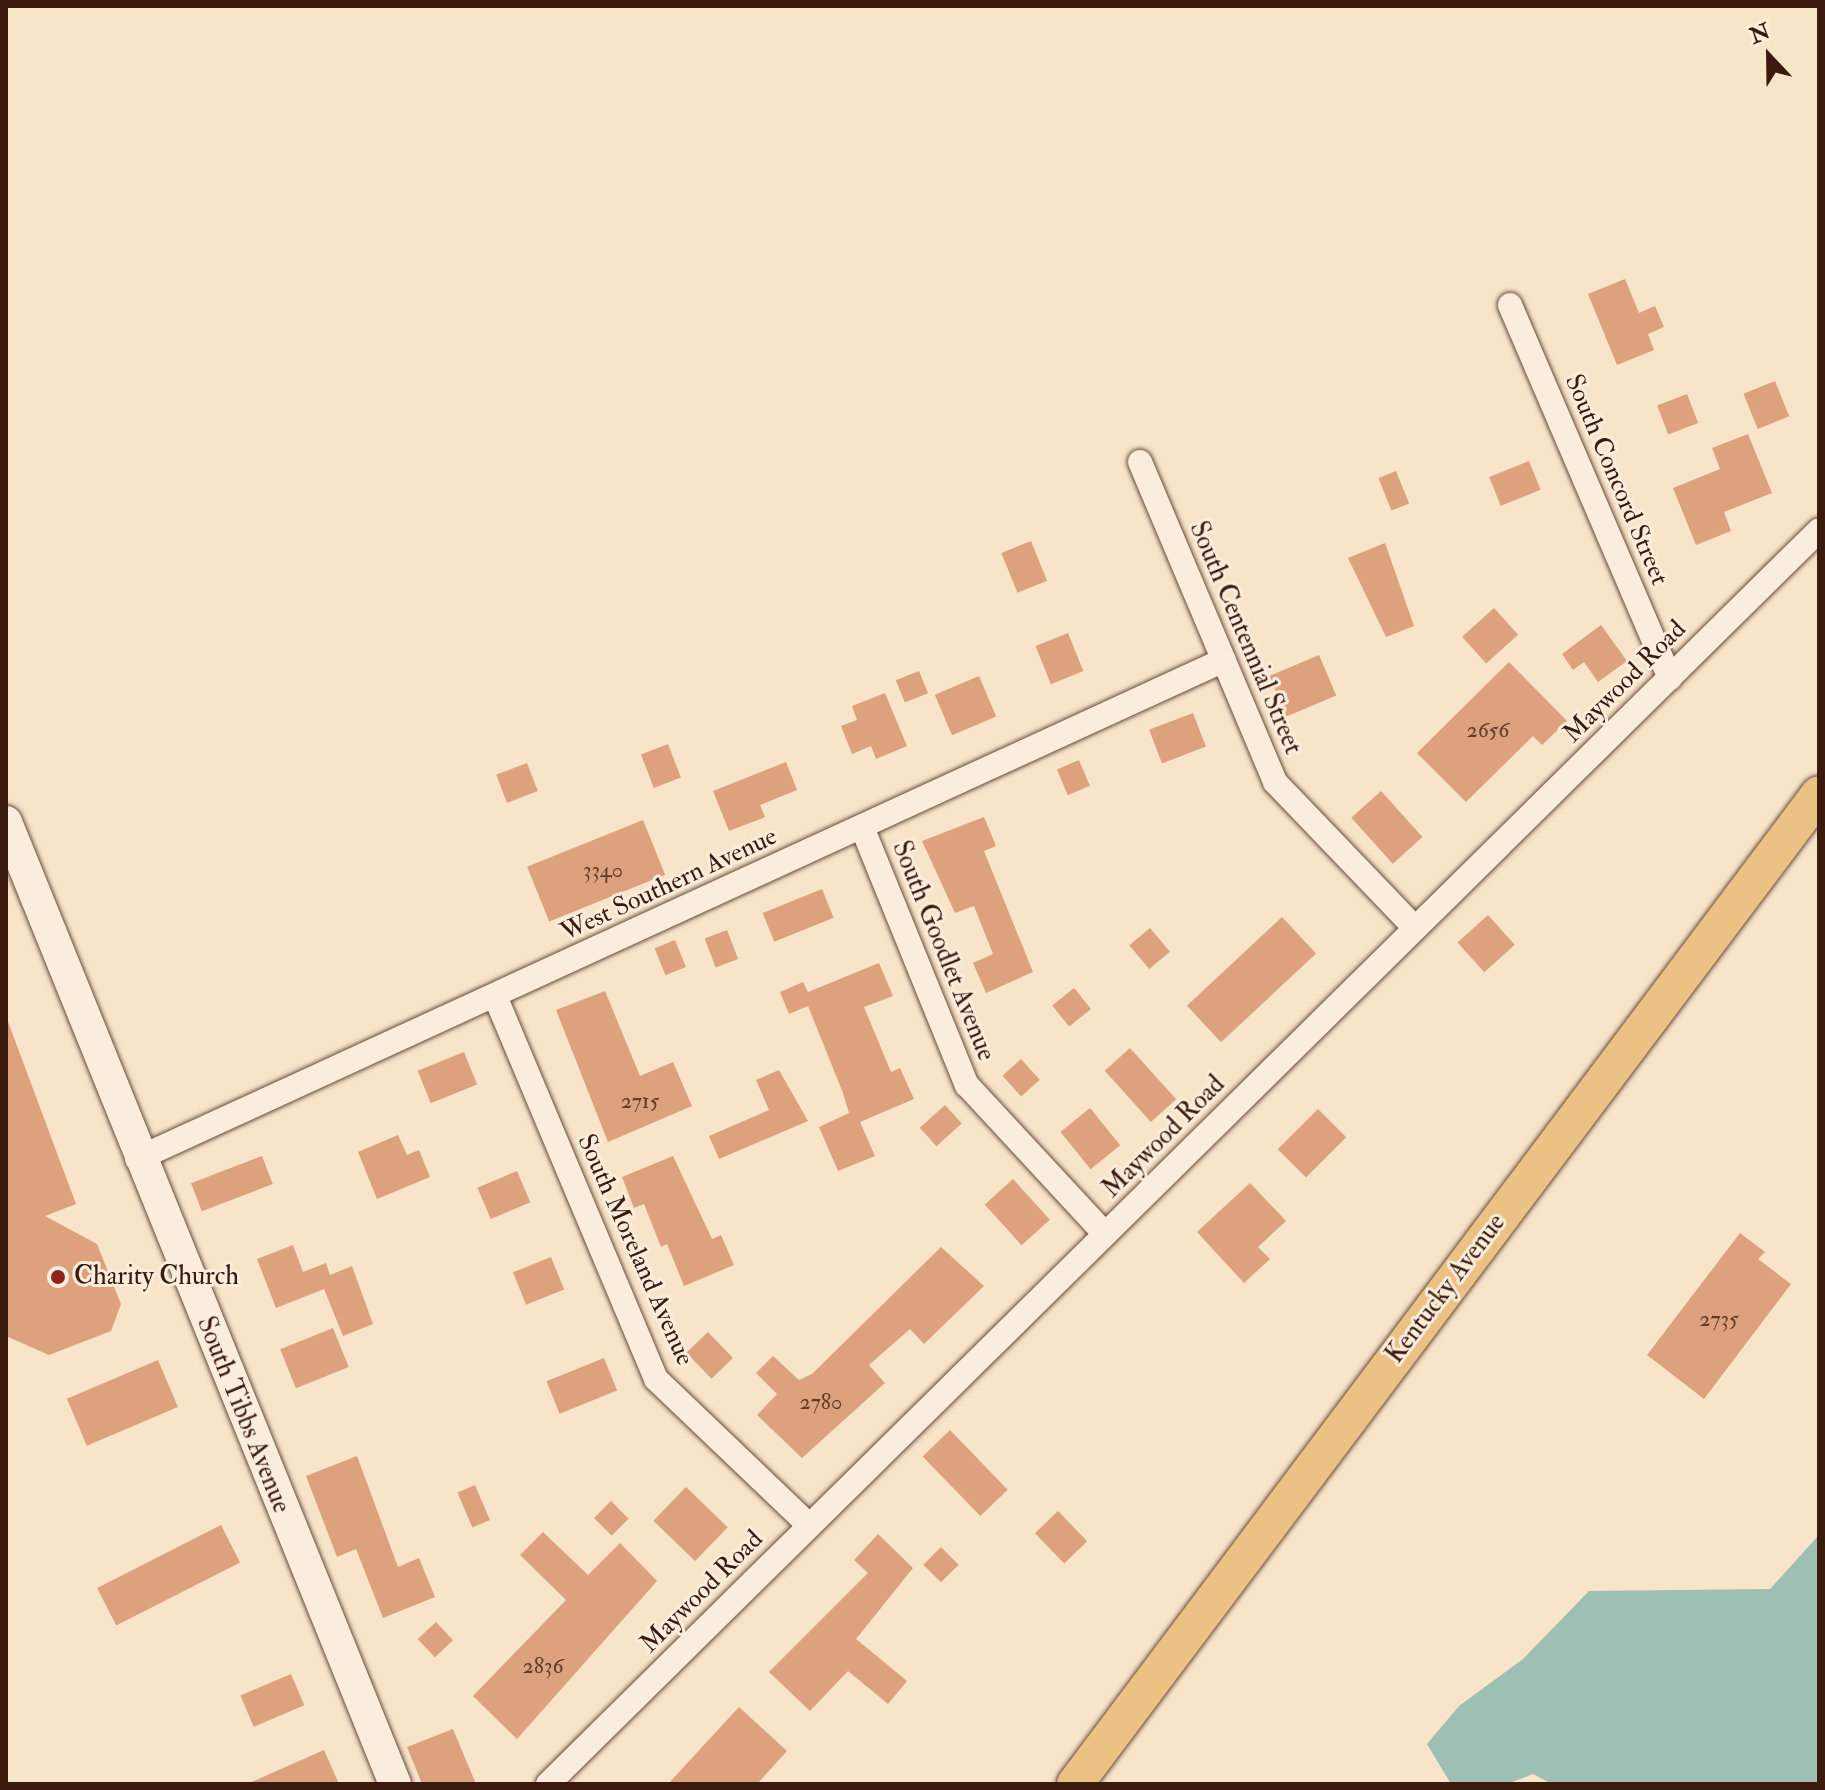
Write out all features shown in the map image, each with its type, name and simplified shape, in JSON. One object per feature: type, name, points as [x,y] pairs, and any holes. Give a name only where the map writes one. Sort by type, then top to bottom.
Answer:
[{"type":"main road","name":"Kentucky Avenue","points":[[1075,1784],[1819,794]]},
{"type":"main road","name":"South Tibbs Avenue","points":[[6,822],[137,1159],[395,1784]]},
{"type":"street","name":"South Concord Street","points":[[1510,305],[1670,678]]},
{"type":"street","name":"South Centennial Street","points":[[1140,462],[1275,782],[1415,928]]},
{"type":"street","name":"Maywood Road","points":[[548,1784],[1819,530]]},
{"type":"street","name":"West Southern Avenue","points":[[137,1159],[1224,660]]},
{"type":"street","name":"South Goodlet Avenue","points":[[862,827],[967,1085],[1105,1234]]},
{"type":"street","name":"South Moreland Avenue","points":[[495,996],[656,1379],[809,1525]]},
{"type":"water","points":[[1819,1535],[1819,1784],[1552,1784],[1533,1774],[1507,1784],[1451,1784],[1427,1744],[1459,1706],[1523,1659],[1589,1591],[1770,1589]]},
{"type":"building","points":[[1625,279],[1639,313],[1655,306],[1664,327],[1648,334],[1654,350],[1617,365],[1588,294]]},
{"type":"building","points":[[1775,381],[1789,416],[1758,429],[1743,394]]},
{"type":"building","points":[[1687,394],[1698,423],[1668,434],[1657,405]]},
{"type":"building","points":[[1748,434],[1772,493],[1724,512],[1731,531],[1696,545],[1673,488],[1720,469],[1712,448]]},
{"type":"building","points":[[1529,461],[1541,490],[1501,506],[1489,477]]},
{"type":"building","points":[[1396,471],[1409,503],[1391,511],[1378,478]]},
{"type":"building","points":[[1031,541],[1047,581],[1017,593],[1001,553]]},
{"type":"building","points":[[1385,543],[1414,626],[1386,637],[1348,558]]},
{"type":"building","points":[[1494,608],[1518,635],[1486,664],[1462,637]]},
{"type":"building","points":[[1601,625],[1627,661],[1598,682],[1584,662],[1573,670],[1562,654]]},
{"type":"building","points":[[1068,633],[1083,671],[1051,684],[1036,646]]},
{"type":"building","points":[[1319,655],[1336,696],[1286,717],[1269,676]]},
{"type":"building","points":[[1509,662],[1567,721],[1542,745],[1533,736],[1466,802],[1417,753]]},
{"type":"building","points":[[919,671],[928,693],[905,703],[896,680]]},
{"type":"building","points":[[979,676],[996,717],[952,735],[935,695]]},
{"type":"building","points":[[885,693],[907,746],[876,759],[871,746],[852,754],[841,726],[857,720],[852,706]]},
{"type":"building","points":[[1193,713],[1206,747],[1162,763],[1149,730]]},
{"type":"building","points":[[668,744],[681,778],[654,788],[641,754]]},
{"type":"building","points":[[1079,760],[1090,786],[1068,795],[1057,769]]},
{"type":"building","points":[[786,762],[797,790],[760,805],[765,817],[729,831],[713,791]]},
{"type":"building","points":[[527,763],[538,791],[507,803],[496,775]]},
{"type":"building","points":[[1381,791],[1422,837],[1393,864],[1351,818]]},
{"type":"building","points":[[984,817],[996,846],[984,851],[1033,972],[986,993],[973,963],[993,954],[974,906],[955,913],[922,841]]},
{"type":"building","points":[[643,820],[665,875],[549,922],[527,867]]},
{"type":"building","points":[[822,889],[834,918],[774,942],[763,913]]},
{"type":"building","points":[[1488,915],[1515,945],[1484,972],[1458,942]]},
{"type":"building","points":[[1282,917],[1316,954],[1221,1042],[1187,1006]]},
{"type":"building","points":[[1150,928],[1170,952],[1149,969],[1129,945]]},
{"type":"building","points":[[727,930],[738,959],[716,968],[705,939]]},
{"type":"building","points":[[675,940],[686,967],[665,975],[655,948]]},
{"type":"building","points":[[879,963],[893,996],[864,1007],[891,1072],[900,1068],[914,1099],[860,1122],[875,1156],[838,1171],[819,1127],[849,1113],[843,1093],[808,1006],[789,1014],[780,992],[803,982],[808,992]]},
{"type":"building","points":[[1074,988],[1091,1009],[1069,1027],[1052,1006]]},
{"type":"building","points":[[605,991],[640,1076],[673,1062],[692,1106],[608,1142],[556,1010]]},
{"type":"building","name":"Charity Church","points":[[7,1019],[76,1204],[45,1216],[97,1244],[121,1304],[111,1331],[49,1355],[6,1336]]},
{"type":"building","points":[[1130,1048],[1176,1099],[1151,1122],[1105,1071]]},
{"type":"building","points":[[464,1052],[477,1084],[431,1103],[418,1071]]},
{"type":"building","points":[[1021,1059],[1040,1080],[1021,1097],[1002,1076]]},
{"type":"building","points":[[779,1070],[808,1121],[719,1159],[709,1136],[769,1110],[756,1080]]},
{"type":"building","points":[[945,1105],[962,1124],[936,1146],[920,1128]]},
{"type":"building","points":[[1090,1108],[1120,1145],[1091,1169],[1060,1132]]},
{"type":"building","points":[[1318,1109],[1346,1137],[1306,1178],[1278,1149]]},
{"type":"building","points":[[398,1135],[407,1155],[419,1150],[430,1177],[377,1199],[358,1152]]},
{"type":"building","points":[[262,1156],[273,1184],[202,1211],[191,1183]]},
{"type":"building","points":[[673,1156],[712,1239],[721,1235],[734,1265],[684,1286],[667,1244],[661,1247],[644,1204],[634,1208],[622,1177]]},
{"type":"building","points":[[517,1171],[530,1202],[491,1219],[477,1188]]},
{"type":"building","points":[[1013,1179],[1050,1220],[1022,1245],[985,1204]]},
{"type":"building","points":[[1250,1183],[1286,1221],[1258,1247],[1270,1259],[1244,1283],[1197,1232]]},
{"type":"building","points":[[1740,1233],[1765,1252],[1758,1259],[1791,1284],[1704,1399],[1647,1355]]},
{"type":"building","points":[[293,1245],[303,1272],[326,1263],[330,1275],[352,1266],[373,1324],[343,1336],[324,1289],[276,1308],[257,1259]]},
{"type":"building","points":[[941,1247],[984,1286],[924,1344],[910,1329],[869,1365],[885,1383],[802,1458],[757,1415],[777,1394],[756,1373],[773,1356],[799,1380],[812,1374]]},
{"type":"building","points":[[551,1257],[564,1289],[526,1305],[513,1272]]},
{"type":"building","points":[[333,1328],[349,1367],[296,1388],[280,1349]]},
{"type":"building","points":[[708,1332],[733,1358],[711,1379],[686,1353]]},
{"type":"building","points":[[604,1358],[617,1390],[560,1414],[547,1381]]},
{"type":"building","points":[[158,1360],[178,1407],[87,1446],[67,1399]]},
{"type":"building","points":[[950,1430],[1008,1490],[980,1516],[923,1456]]},
{"type":"building","points":[[357,1456],[398,1567],[419,1558],[435,1597],[383,1618],[356,1549],[337,1557],[306,1476]]},
{"type":"building","points":[[475,1485],[490,1520],[472,1527],[458,1492]]},
{"type":"building","points":[[686,1487],[728,1527],[695,1561],[653,1521]]},
{"type":"building","points":[[611,1501],[629,1519],[612,1536],[594,1518]]},
{"type":"building","points":[[1058,1511],[1087,1541],[1064,1563],[1035,1533]]},
{"type":"building","points":[[221,1525],[240,1562],[116,1626],[97,1588]]},
{"type":"building","points":[[543,1532],[588,1575],[620,1543],[657,1581],[517,1739],[473,1696],[566,1600],[520,1555]]},
{"type":"building","points":[[878,1534],[913,1568],[856,1639],[907,1681],[888,1704],[848,1671],[810,1711],[769,1672],[868,1573],[854,1560]]},
{"type":"building","points":[[941,1547],[959,1565],[941,1582],[923,1565]]},
{"type":"building","points":[[436,1622],[453,1640],[435,1657],[418,1639]]},
{"type":"building","points":[[291,1674],[304,1705],[254,1727],[240,1695]]},
{"type":"building","points":[[739,1707],[787,1751],[757,1784],[668,1784]]},
{"type":"building","points":[[453,1729],[476,1784],[422,1784],[407,1747]]},
{"type":"building","points":[[324,1750],[339,1784],[247,1784]]},
{"type":"place","name":"Charity Church","points":[[58,1277]]}]
